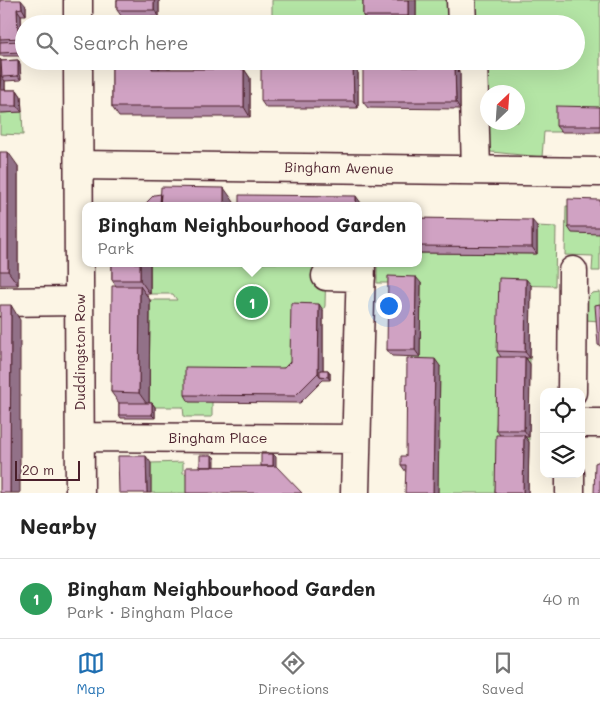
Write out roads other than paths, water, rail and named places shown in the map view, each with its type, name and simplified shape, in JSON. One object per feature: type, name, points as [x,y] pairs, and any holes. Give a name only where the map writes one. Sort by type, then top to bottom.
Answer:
[{"type":"street","points":[[78,0],[78,15]]},
{"type":"street","points":[[460,0],[461,15]]},
{"type":"street","name":"Duddingston Row","points":[[78,70],[80,493]]},
{"type":"street","points":[[473,70],[476,170]]},
{"type":"street","name":"Bingham Avenue","points":[[79,165],[600,172]]},
{"type":"street","points":[[326,276],[361,270],[355,493]]},
{"type":"street","points":[[572,388],[573,271]]},
{"type":"street","points":[[0,302],[80,301]]},
{"type":"street","points":[[585,423],[600,423]]},
{"type":"street","name":"Bingham Place","points":[[80,437],[356,439]]},
{"type":"street","points":[[570,478],[570,493]]},
{"type":"place","name":"Bingham Neighbourhood Garden","points":[[252,302]]}]
